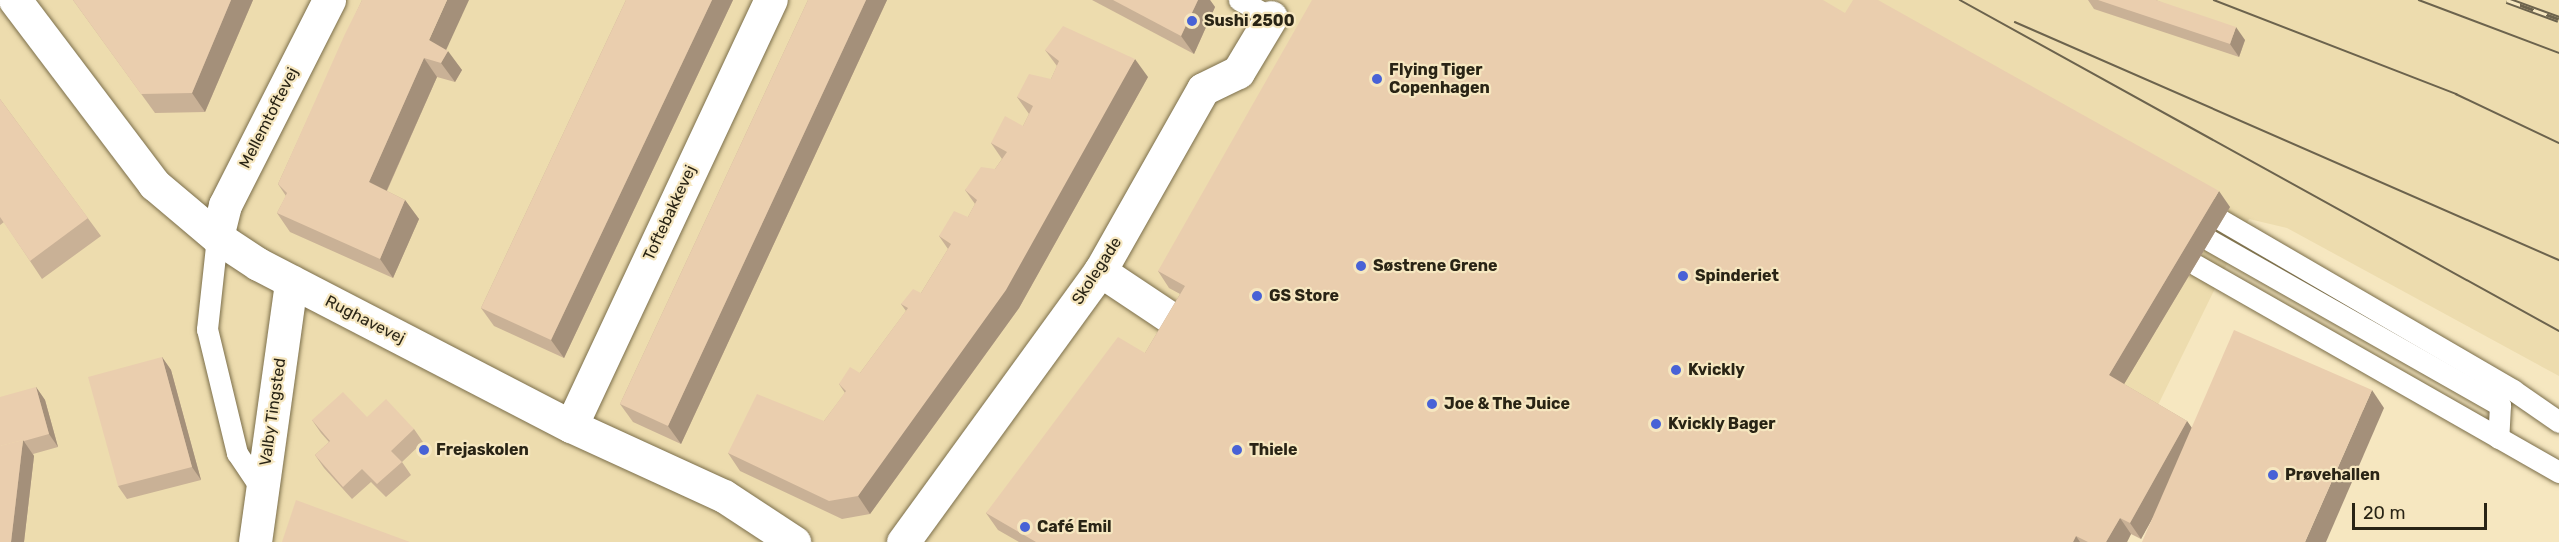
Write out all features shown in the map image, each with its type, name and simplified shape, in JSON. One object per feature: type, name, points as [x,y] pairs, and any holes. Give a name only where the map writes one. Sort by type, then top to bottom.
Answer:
[{"type":"street","name":"Rughavevej","points":[[15,0],[154,184],[217,237],[291,281],[571,426],[724,496],[794,542]]},
{"type":"street","name":"Mellemtoftevej","points":[[217,237],[225,205],[329,0]]},
{"type":"street","name":"Toftebakkevej","points":[[571,426],[771,0]]},
{"type":"street","name":"Skolegade","points":[[903,542],[1100,271],[1203,89],[1239,72],[1277,9]]},
{"type":"street","points":[[1100,271],[1228,356]]},
{"type":"street","name":"Valby Tingsted","points":[[255,542],[291,281]]},
{"type":"lane","points":[[1239,0],[1277,9]]},
{"type":"lane","points":[[2216,218],[2513,390],[2559,422]]},
{"type":"lane","points":[[2202,236],[2500,405],[2498,438]]},
{"type":"lane","points":[[217,237],[207,330],[237,453],[262,490]]},
{"type":"lane","points":[[2196,265],[2559,472]]},
{"type":"shaded area","points":[[0,0],[2559,0],[2559,376],[2287,228],[2249,219],[2091,542],[0,542]]},
{"type":"building","points":[[73,0],[231,0],[192,93],[141,94]]},
{"type":"building","points":[[362,0],[447,0],[429,40],[448,51],[441,63],[424,58],[369,182],[405,200],[380,259],[277,213],[287,193],[278,184]]},
{"type":"building","points":[[626,0],[712,0],[551,340],[481,308]]},
{"type":"building","points":[[808,0],[866,0],[668,426],[620,404]]},
{"type":"building","points":[[1113,0],[1198,0],[1181,36]]},
{"type":"building","name":"Spinderiet","points":[[1312,0],[1823,0],[1845,13],[1853,0],[1878,0],[2219,191],[2109,375],[2187,421],[2130,523],[2120,518],[2106,542],[2088,542],[2076,536],[2073,542],[1036,542],[986,513],[1118,337],[1145,353],[1185,286],[1158,271]]},
{"type":"building","points":[[2098,0],[2156,0],[2236,27],[2230,44]]},
{"type":"building","points":[[1063,26],[1135,59],[1006,290],[858,496],[829,501],[728,453],[757,394],[824,421],[846,391],[839,384],[850,367],[860,373],[908,308],[901,304],[913,289],[921,293],[951,244],[939,236],[954,211],[968,217],[977,200],[965,190],[981,167],[995,169],[1007,152],[991,143],[1005,116],[1023,126],[1033,106],[1017,97],[1029,74],[1051,79],[1059,61],[1045,50]]},
{"type":"building","points":[[0,99],[88,218],[30,261],[0,217]]},
{"type":"building","name":"Prøvehallen","points":[[2234,330],[2372,390],[2305,542],[2142,542]]},
{"type":"building","points":[[162,357],[192,467],[118,486],[88,377]]},
{"type":"building","points":[[36,387],[49,434],[0,446],[0,397]]},
{"type":"building","points":[[343,392],[367,417],[386,399],[414,429],[391,451],[402,462],[377,484],[362,469],[343,487],[315,455],[330,441],[312,420]]},
{"type":"building","points":[[23,440],[11,542],[0,542],[0,446]]},
{"type":"building","points":[[296,500],[410,542],[282,542]]},
{"type":"tram line","points":[[1960,0],[2559,331]]},
{"type":"tram line","points":[[2214,0],[2456,94],[2559,143]]},
{"type":"tram line","points":[[2419,0],[2559,53]]},
{"type":"tram line","points":[[2015,22],[2559,260]]},
{"type":"railway","points":[[2507,0],[2559,19]]},
{"type":"place","name":"Sushi 2500","points":[[1192,21]]},
{"type":"place","name":"Flying Tiger Copenhagen","points":[[1377,79]]},
{"type":"place","name":"Søstrene Grene","points":[[1361,266]]},
{"type":"place","name":"Spinderiet","points":[[1683,276]]},
{"type":"place","name":"GS Store","points":[[1257,296]]},
{"type":"place","name":"Kvickly","points":[[1676,370]]},
{"type":"place","name":"Joe & The Juice","points":[[1432,404]]},
{"type":"place","name":"Kvickly Bager","points":[[1656,424]]},
{"type":"place","name":"Frejaskolen","points":[[424,450]]},
{"type":"place","name":"Thiele","points":[[1237,450]]},
{"type":"place","name":"Prøvehallen","points":[[2273,475]]},
{"type":"place","name":"Café Emil","points":[[1025,527]]}]
